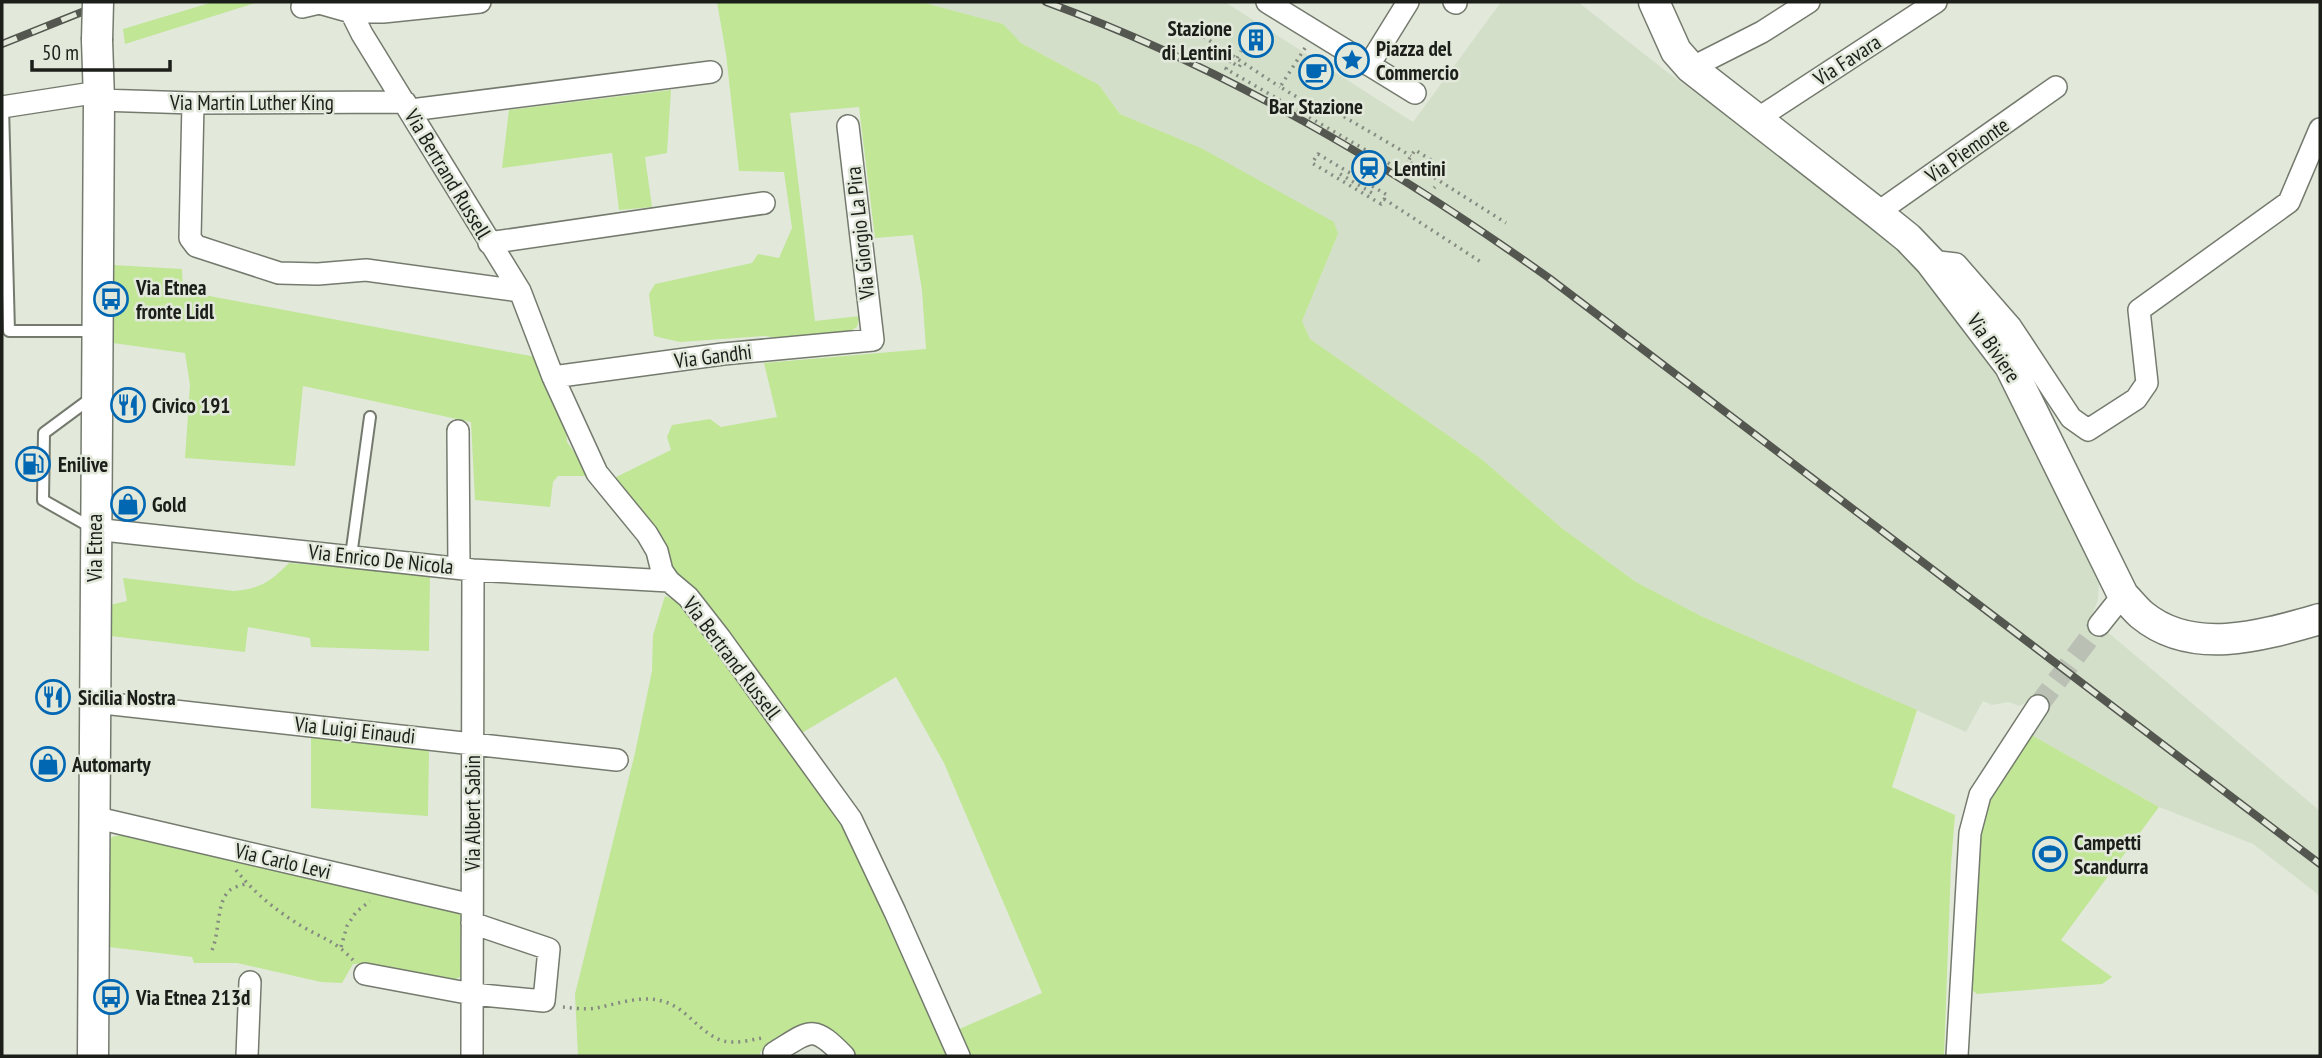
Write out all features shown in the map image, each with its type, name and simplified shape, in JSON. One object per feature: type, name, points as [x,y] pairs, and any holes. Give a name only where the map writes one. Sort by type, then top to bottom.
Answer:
[{"type":"main road","name":"Via Etnea","points":[[93,1056],[98,2]]},
{"type":"main road","name":"Via Biviere","points":[[1654,2],[1676,51],[1691,68],[1908,238],[1930,261],[2010,366],[2123,595],[2141,615],[2164,629],[2197,637],[2234,640],[2320,619]]},
{"type":"street","points":[[302,7],[319,3],[351,12],[383,12],[480,2]]},
{"type":"street","points":[[1267,2],[1315,32],[1373,58],[1415,93]]},
{"type":"street","points":[[1373,58],[1408,2]]},
{"type":"street","points":[[1691,68],[1762,33],[1809,2]]},
{"type":"street","name":"Via Favara","points":[[1757,119],[1936,2]]},
{"type":"street","name":"Via Bertrand Russell","points":[[351,12],[520,291],[553,377],[597,473],[647,534],[657,551],[668,581],[688,597],[720,638],[851,819],[959,1056]]},
{"type":"street","name":"Via Martin Luther King","points":[[3,107],[99,96],[192,103],[408,106],[711,72]]},
{"type":"street","name":"Via Piemonte","points":[[1877,213],[2056,87]]},
{"type":"street","points":[[192,103],[190,238],[196,246],[279,274],[366,270],[520,291]]},
{"type":"street","name":"Via Giorgio La Pira","points":[[848,126],[873,340]]},
{"type":"street","points":[[1930,261],[1956,264],[2011,327],[2071,418],[2088,430],[2136,399],[2147,383],[2139,310],[2289,202],[2320,129]]},
{"type":"street","points":[[489,243],[764,203]]},
{"type":"street","name":"Via Gandhi","points":[[553,377],[723,354],[873,340]]},
{"type":"street","name":"Via Albert Sabin","points":[[458,432],[472,742],[472,1056]]},
{"type":"street","name":"Via Enrico De Nicola","points":[[94,529],[466,569],[668,581]]},
{"type":"street","points":[[2099,625],[2123,595]]},
{"type":"street","name":"Via Luigi Einaudi","points":[[94,702],[617,760]]},
{"type":"street","points":[[1957,1056],[1970,833],[1975,809],[1980,795],[2038,706]]},
{"type":"street","name":"Via Carlo Levi","points":[[93,817],[379,883],[472,914],[549,949],[544,1001]]},
{"type":"street","points":[[365,974],[472,994],[544,1001]]},
{"type":"street","points":[[247,1056],[250,982]]},
{"type":"street","points":[[774,1054],[806,1033],[817,1033],[830,1041],[844,1056]]},
{"type":"lane","points":[[3,107],[9,331],[96,331]]},
{"type":"lane","points":[[94,529],[43,499],[44,433],[96,394]]},
{"type":"lane","points":[[351,556],[370,417]]},
{"type":"path","points":[[1186,25],[1309,104],[1319,102],[1506,223]]},
{"type":"path","points":[[1280,87],[1315,32]]},
{"type":"path","points":[[1224,50],[1221,55],[1239,66],[1242,62]]},
{"type":"path","points":[[1237,58],[1241,51]]},
{"type":"path","points":[[1230,61],[1226,69],[1402,171],[1415,150],[1431,160]]},
{"type":"path","points":[[1338,176],[1381,204],[1387,195],[1318,154],[1312,163],[1338,176],[1372,193]]},
{"type":"path","points":[[1338,176],[1343,168]]},
{"type":"path","points":[[1384,199],[1481,262]]},
{"type":"path","points":[[218,846],[246,884],[282,914],[341,947],[365,974]]},
{"type":"path","points":[[341,947],[347,926],[356,912],[369,902],[379,883]]},
{"type":"path","points":[[212,950],[218,937],[222,904],[230,890],[246,884]]},
{"type":"path","points":[[544,1001],[564,1007],[592,1009],[624,1001],[648,999],[666,1002],[688,1014],[705,1030],[723,1041],[744,1042],[771,1036],[793,1041]]},
{"type":"shaded area","points":[[921,2],[1225,2],[1413,122],[1501,2],[1578,2],[1662,68],[1878,228],[1924,275],[1994,366],[2095,568],[2099,583],[2098,600],[2091,618],[2320,811],[2320,896],[2253,844],[2159,807],[2028,733],[2030,701],[2019,706],[2009,702],[1992,705],[1983,701],[1966,732],[1701,616],[1636,582],[1563,529],[1479,457],[1310,339],[1302,321],[1338,234],[1201,148],[1120,114],[1099,85],[1021,43],[1003,24]]},
{"type":"green space","points":[[213,2],[258,2],[125,44],[123,29]]},
{"type":"green space","points":[[717,2],[921,2],[1003,24],[1021,43],[1099,85],[1120,114],[1201,148],[1334,222],[1338,234],[1302,321],[1310,339],[1479,457],[1563,529],[1636,582],[1701,616],[1917,710],[1892,787],[1955,815],[1944,1056],[970,1056],[957,1030],[1042,993],[944,763],[896,677],[800,734],[675,572],[664,545],[610,480],[671,450],[667,437],[672,425],[710,419],[721,427],[777,417],[764,363],[926,349],[922,290],[913,235],[875,238],[859,107],[790,113],[815,321],[860,316],[857,327],[844,335],[785,339],[765,336],[680,342],[654,336],[649,294],[655,284],[752,263],[758,254],[779,258],[792,228],[784,172],[739,171],[726,54]]},
{"type":"green space","points":[[671,90],[667,153],[645,157],[652,207],[619,210],[612,153],[502,168],[509,110]]},
{"type":"green space","points":[[113,265],[182,269],[183,291],[536,357],[566,427],[567,442],[591,476],[558,476],[553,482],[550,507],[475,500],[471,422],[303,386],[295,466],[185,458],[190,385],[185,353],[113,343]]},
{"type":"green space","points":[[289,563],[430,575],[429,651],[311,647],[310,638],[248,627],[245,652],[111,636],[110,605],[127,601],[123,578],[234,591],[264,583]]},
{"type":"green space","points":[[665,596],[681,602],[794,753],[844,829],[886,914],[948,1056],[853,1056],[807,1024],[772,1040],[759,1056],[578,1056],[575,994],[635,753],[652,671],[653,635]]},
{"type":"green space","name":"Campetti Scandurra","points":[[2028,733],[2159,807],[2061,940],[2112,977],[2102,984],[1977,994],[1972,990],[1971,982],[1980,810]]},
{"type":"green space","points":[[311,734],[429,749],[428,816],[311,808]]},
{"type":"green space","points":[[131,835],[461,912],[464,975],[452,981],[368,963],[353,964],[342,983],[321,982],[237,963],[194,963],[192,957],[109,947],[109,842],[112,837]]},
{"type":"tunnel","points":[[2038,706],[2099,625]]},
{"type":"railway","points":[[2,44],[107,2]]},
{"type":"railway","points":[[1046,2],[1113,28],[1244,89],[1369,159],[1490,237],[1549,278],[2320,864]]},
{"type":"place","name":"Stazione di Lentini","points":[[1256,40]]},
{"type":"place","name":"Piazza del Commercio","points":[[1352,60]]},
{"type":"place","name":"Bar Stazione","points":[[1316,72]]},
{"type":"place","name":"Lentini","points":[[1369,168]]},
{"type":"place","name":"Via Etnea fronte Lidl","points":[[111,299]]},
{"type":"place","name":"Civico 191","points":[[128,405]]},
{"type":"place","name":"Enilive","points":[[33,464]]},
{"type":"place","name":"Gold","points":[[128,504]]},
{"type":"place","name":"Sicilia Nostra","points":[[53,697]]},
{"type":"place","name":"Automarty","points":[[48,764]]},
{"type":"place","name":"Campetti Scandurra","points":[[2050,854]]},
{"type":"place","name":"Via Etnea 213d","points":[[111,997]]}]
